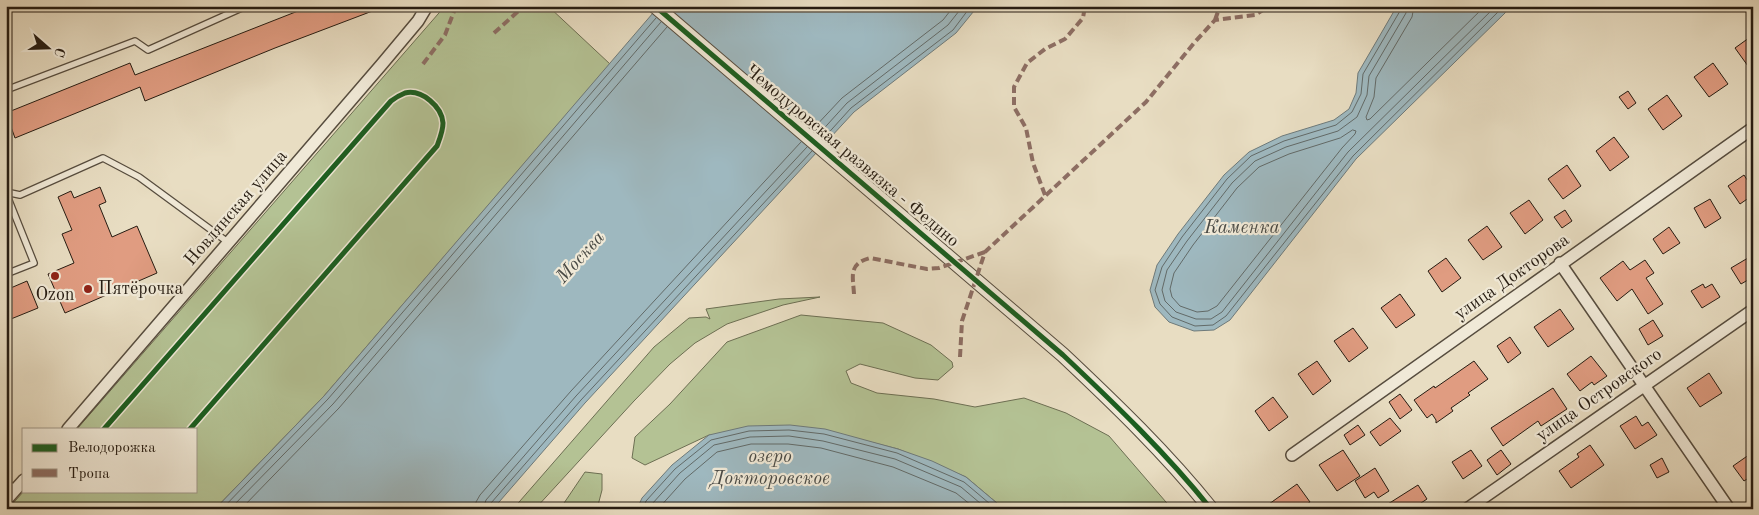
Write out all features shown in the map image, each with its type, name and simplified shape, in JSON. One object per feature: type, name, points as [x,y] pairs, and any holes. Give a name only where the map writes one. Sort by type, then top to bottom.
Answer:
[{"type":"street","name":"Новлянская улица","points":[[69,428],[388,57],[418,21],[427,6]]},
{"type":"street","name":"Чемодуровская развязка - Федино","points":[[655,6],[1030,327],[1116,405],[1184,475],[1211,509]]},
{"type":"street","name":"улица Докторова","points":[[1292,455],[1753,128]]},
{"type":"street","points":[[1560,264],[1729,509]]},
{"type":"street","name":"улица Островского","points":[[1467,509],[1753,310]]},
{"type":"street","points":[[6,500],[22,482]]},
{"type":"lane","points":[[6,90],[135,41],[148,50],[246,6]]},
{"type":"lane","points":[[6,192],[20,195],[103,158],[139,177],[229,243]]},
{"type":"lane","points":[[6,192],[34,263],[6,274]]},
{"type":"lane","points":[[6,481],[15,490]]},
{"type":"green space","points":[[445,6],[548,6],[610,64],[324,396],[215,509],[8,509],[23,492],[198,492],[198,428],[78,428]]},
{"type":"green space","points":[[820,297],[783,305],[727,324],[695,343],[670,364],[634,401],[535,509],[513,509],[654,347],[689,318],[706,317],[710,319],[706,309],[779,299]]},
{"type":"green space","points":[[801,315],[883,323],[931,345],[952,362],[953,367],[938,380],[915,378],[860,364],[846,371],[851,383],[877,393],[934,399],[975,407],[1024,398],[1066,413],[1109,436],[1172,509],[1004,509],[966,477],[898,449],[862,440],[709,435],[645,465],[632,458],[635,437],[670,404],[727,342]]},
{"type":"green space","points":[[585,472],[602,474],[602,490],[597,509],[560,509]]},
{"type":"water","name":"Москва","points":[[659,6],[978,6],[956,33],[854,112],[585,403],[493,509],[215,509],[324,396]]},
{"type":"water","name":"Каменка","points":[[1397,6],[1509,6],[1505,13],[1356,159],[1230,320],[1214,330],[1194,331],[1169,322],[1155,307],[1150,290],[1157,265],[1178,234],[1224,175],[1249,152],[1282,136],[1334,120],[1349,109],[1356,93],[1358,73]]},
{"type":"water","name":"озеро Докторовское","points":[[790,425],[825,429],[898,449],[932,461],[966,477],[1004,509],[637,509],[642,498],[672,465],[709,435],[748,426]]},
{"type":"building","points":[[296,6],[383,7],[275,48],[145,101],[140,87],[15,138],[6,113],[130,63],[135,75],[298,11]]},
{"type":"building","points":[[1753,35],[1753,73],[1735,48]]},
{"type":"building","points":[[1713,63],[1728,84],[1709,97],[1694,77]]},
{"type":"building","points":[[1628,91],[1636,103],[1628,109],[1619,97]]},
{"type":"building","points":[[1667,95],[1682,116],[1663,130],[1648,109]]},
{"type":"building","points":[[1614,137],[1629,157],[1610,171],[1596,151]]},
{"type":"building","points":[[1567,165],[1581,186],[1563,199],[1548,179]]},
{"type":"building","points":[[1744,175],[1753,189],[1753,195],[1740,204],[1728,186]]},
{"type":"building","points":[[100,187],[106,202],[99,205],[112,237],[137,226],[157,273],[65,313],[48,274],[74,263],[62,234],[72,230],[58,197],[71,191],[74,198]]},
{"type":"building","points":[[1710,199],[1721,218],[1705,228],[1694,208]]},
{"type":"building","points":[[1529,200],[1543,220],[1525,234],[1510,213]]},
{"type":"building","points":[[1565,210],[1572,221],[1562,228],[1554,217]]},
{"type":"building","points":[[1487,226],[1502,247],[1483,260],[1468,240]]},
{"type":"building","points":[[1669,227],[1680,243],[1663,254],[1653,239]]},
{"type":"building","points":[[1753,255],[1753,277],[1741,284],[1731,268]]},
{"type":"building","points":[[1446,258],[1461,278],[1442,292],[1428,271]]},
{"type":"building","points":[[1645,260],[1654,273],[1646,278],[1663,304],[1648,314],[1632,289],[1617,301],[1600,278],[1623,261],[1630,270]]},
{"type":"building","points":[[27,281],[38,308],[6,321],[6,290]]},
{"type":"building","points":[[1703,284],[1705,288],[1712,284],[1720,297],[1702,308],[1691,291]]},
{"type":"building","points":[[1400,294],[1415,315],[1396,328],[1381,308]]},
{"type":"building","points":[[1560,309],[1574,329],[1548,347],[1534,327]]},
{"type":"building","points":[[1653,320],[1663,336],[1648,345],[1639,329]]},
{"type":"building","points":[[1353,328],[1368,348],[1349,362],[1334,341]]},
{"type":"building","points":[[1510,337],[1521,353],[1508,363],[1497,346]]},
{"type":"building","points":[[1591,356],[1607,376],[1594,385],[1592,382],[1580,391],[1567,374]]},
{"type":"building","points":[[1317,361],[1331,381],[1313,395],[1298,374]]},
{"type":"building","points":[[1474,361],[1488,379],[1468,393],[1470,395],[1451,408],[1453,411],[1436,423],[1432,414],[1427,418],[1414,400]]},
{"type":"building","points":[[1709,373],[1722,393],[1700,407],[1687,388]]},
{"type":"building","points":[[1553,388],[1567,409],[1541,426],[1538,421],[1503,446],[1491,428]]},
{"type":"building","points":[[1400,394],[1412,410],[1400,419],[1389,402]]},
{"type":"building","points":[[1273,397],[1288,417],[1269,431],[1255,411]]},
{"type":"building","points":[[1636,416],[1642,426],[1648,422],[1657,435],[1635,449],[1620,426]]},
{"type":"building","points":[[1390,418],[1401,431],[1380,446],[1370,432]]},
{"type":"building","points":[[1358,425],[1365,435],[1350,445],[1344,435]]},
{"type":"building","points":[[1590,445],[1604,465],[1571,488],[1559,471],[1579,457],[1577,454]]},
{"type":"building","points":[[1343,450],[1360,476],[1337,491],[1319,465]]},
{"type":"building","points":[[1471,450],[1482,466],[1463,479],[1452,462]]},
{"type":"building","points":[[1501,450],[1511,464],[1497,475],[1487,460]]},
{"type":"building","points":[[1753,452],[1753,475],[1744,481],[1733,466]]},
{"type":"building","points":[[1662,458],[1669,472],[1657,478],[1650,465]]},
{"type":"building","points":[[1375,468],[1389,491],[1378,498],[1374,492],[1365,498],[1355,481]]},
{"type":"building","points":[[1297,484],[1310,502],[1300,509],[1262,509]]},
{"type":"building","points":[[1418,485],[1427,499],[1412,509],[1380,509]]},
{"type":"marked path","points":[[423,64],[445,35],[456,6]]},
{"type":"marked path","points":[[494,33],[524,6]]},
{"type":"marked path","points":[[1045,195],[1033,163],[1026,128],[1014,107],[1014,87],[1027,63],[1045,49],[1065,39],[1083,18],[1085,6]]},
{"type":"marked path","points":[[1215,20],[1220,6]]},
{"type":"marked path","points":[[960,357],[962,321],[985,252],[1146,102],[1215,20],[1255,15],[1269,6]]},
{"type":"marked path","points":[[854,294],[853,272],[855,267],[870,258],[927,269],[939,268],[985,252]]},
{"type":"cycle path","points":[[655,6],[1063,355],[1121,410],[1194,488],[1211,509]]},
{"type":"cycle path","points":[[105,428],[391,101],[405,93],[411,92],[430,100],[439,111],[443,123],[437,146],[191,428]]},
{"type":"place","name":"Ozon","points":[[55,276]]},
{"type":"place","name":"Пятёрочка","points":[[88,289]]}]
